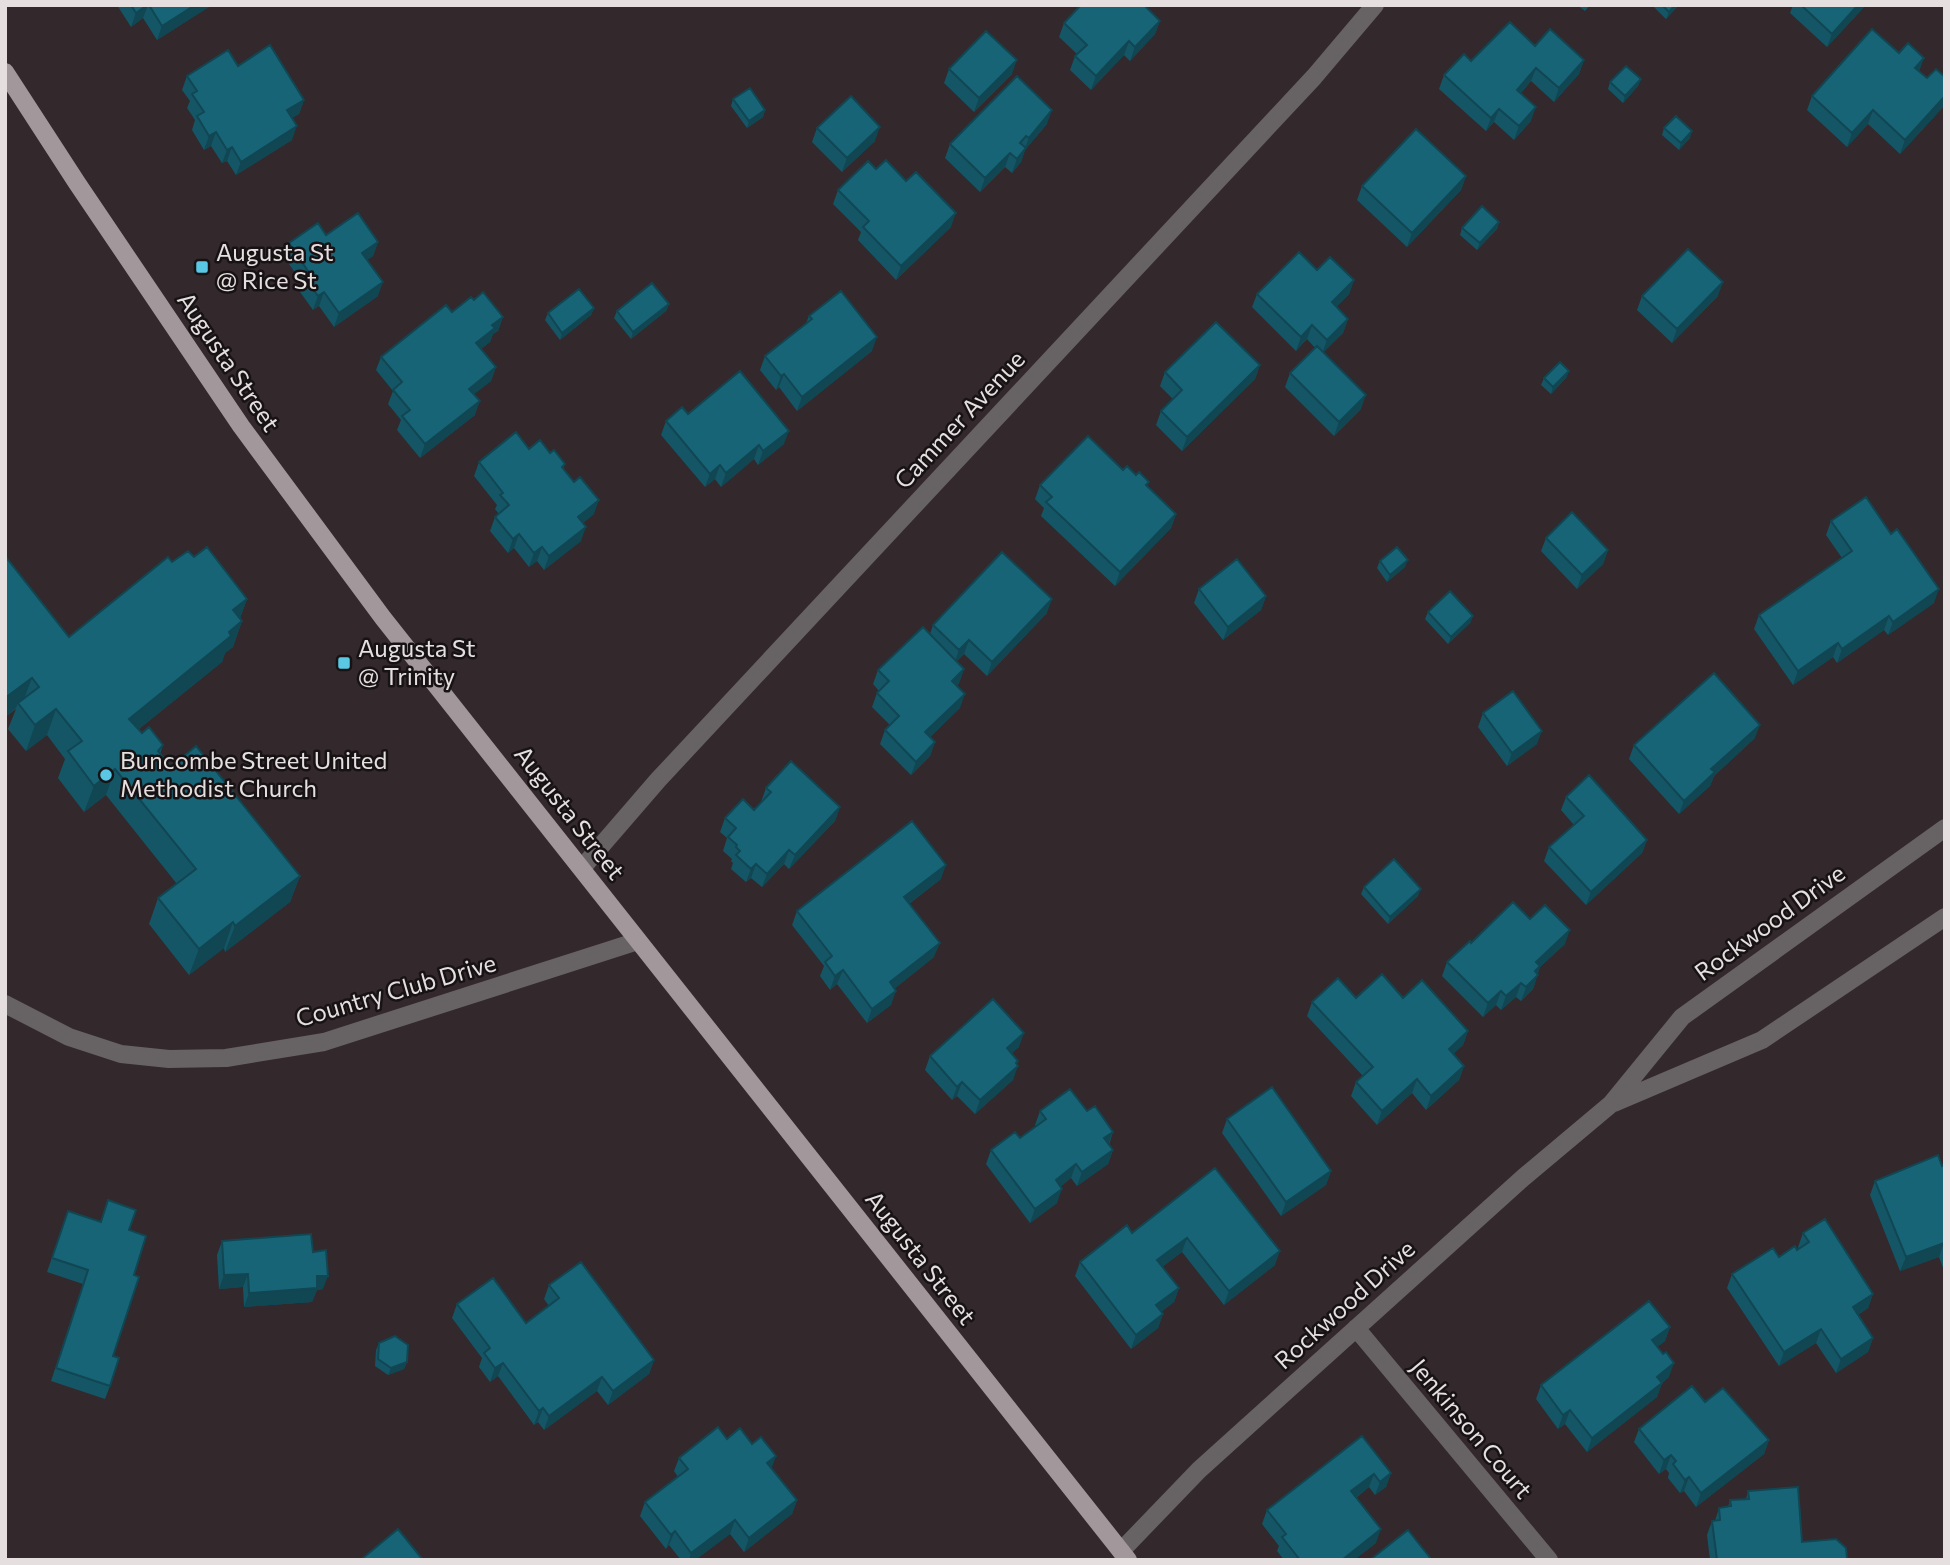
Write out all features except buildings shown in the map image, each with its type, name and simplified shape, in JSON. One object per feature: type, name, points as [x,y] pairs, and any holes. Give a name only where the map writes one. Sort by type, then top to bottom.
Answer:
[{"type":"main road","name":"Augusta Street","points":[[5,72],[241,426],[383,618],[1124,1555]]},
{"type":"street","name":"Cammer Avenue","points":[[582,869],[658,780],[1314,77],[1375,5]]},
{"type":"street","name":"Rockwood Drive","points":[[1124,1555],[1199,1470],[1524,1177],[1611,1104],[1682,1017],[1945,828]]},
{"type":"street","name":"Rockwood Drive","points":[[1611,1104],[1762,1040],[1945,917]]},
{"type":"street","name":"Country Club Drive","points":[[5,1004],[69,1037],[121,1055],[169,1059],[226,1058],[324,1042],[638,941]]},
{"type":"street","name":"Jenkinson Court","points":[[1356,1328],[1549,1560]]},
{"type":"place","name":"Augusta St @ Rice St","points":[[202,267]]},
{"type":"place","name":"Augusta St @ Trinity","points":[[344,663]]},
{"type":"place","name":"Buncombe Street United Methodist Church","points":[[106,775]]}]
